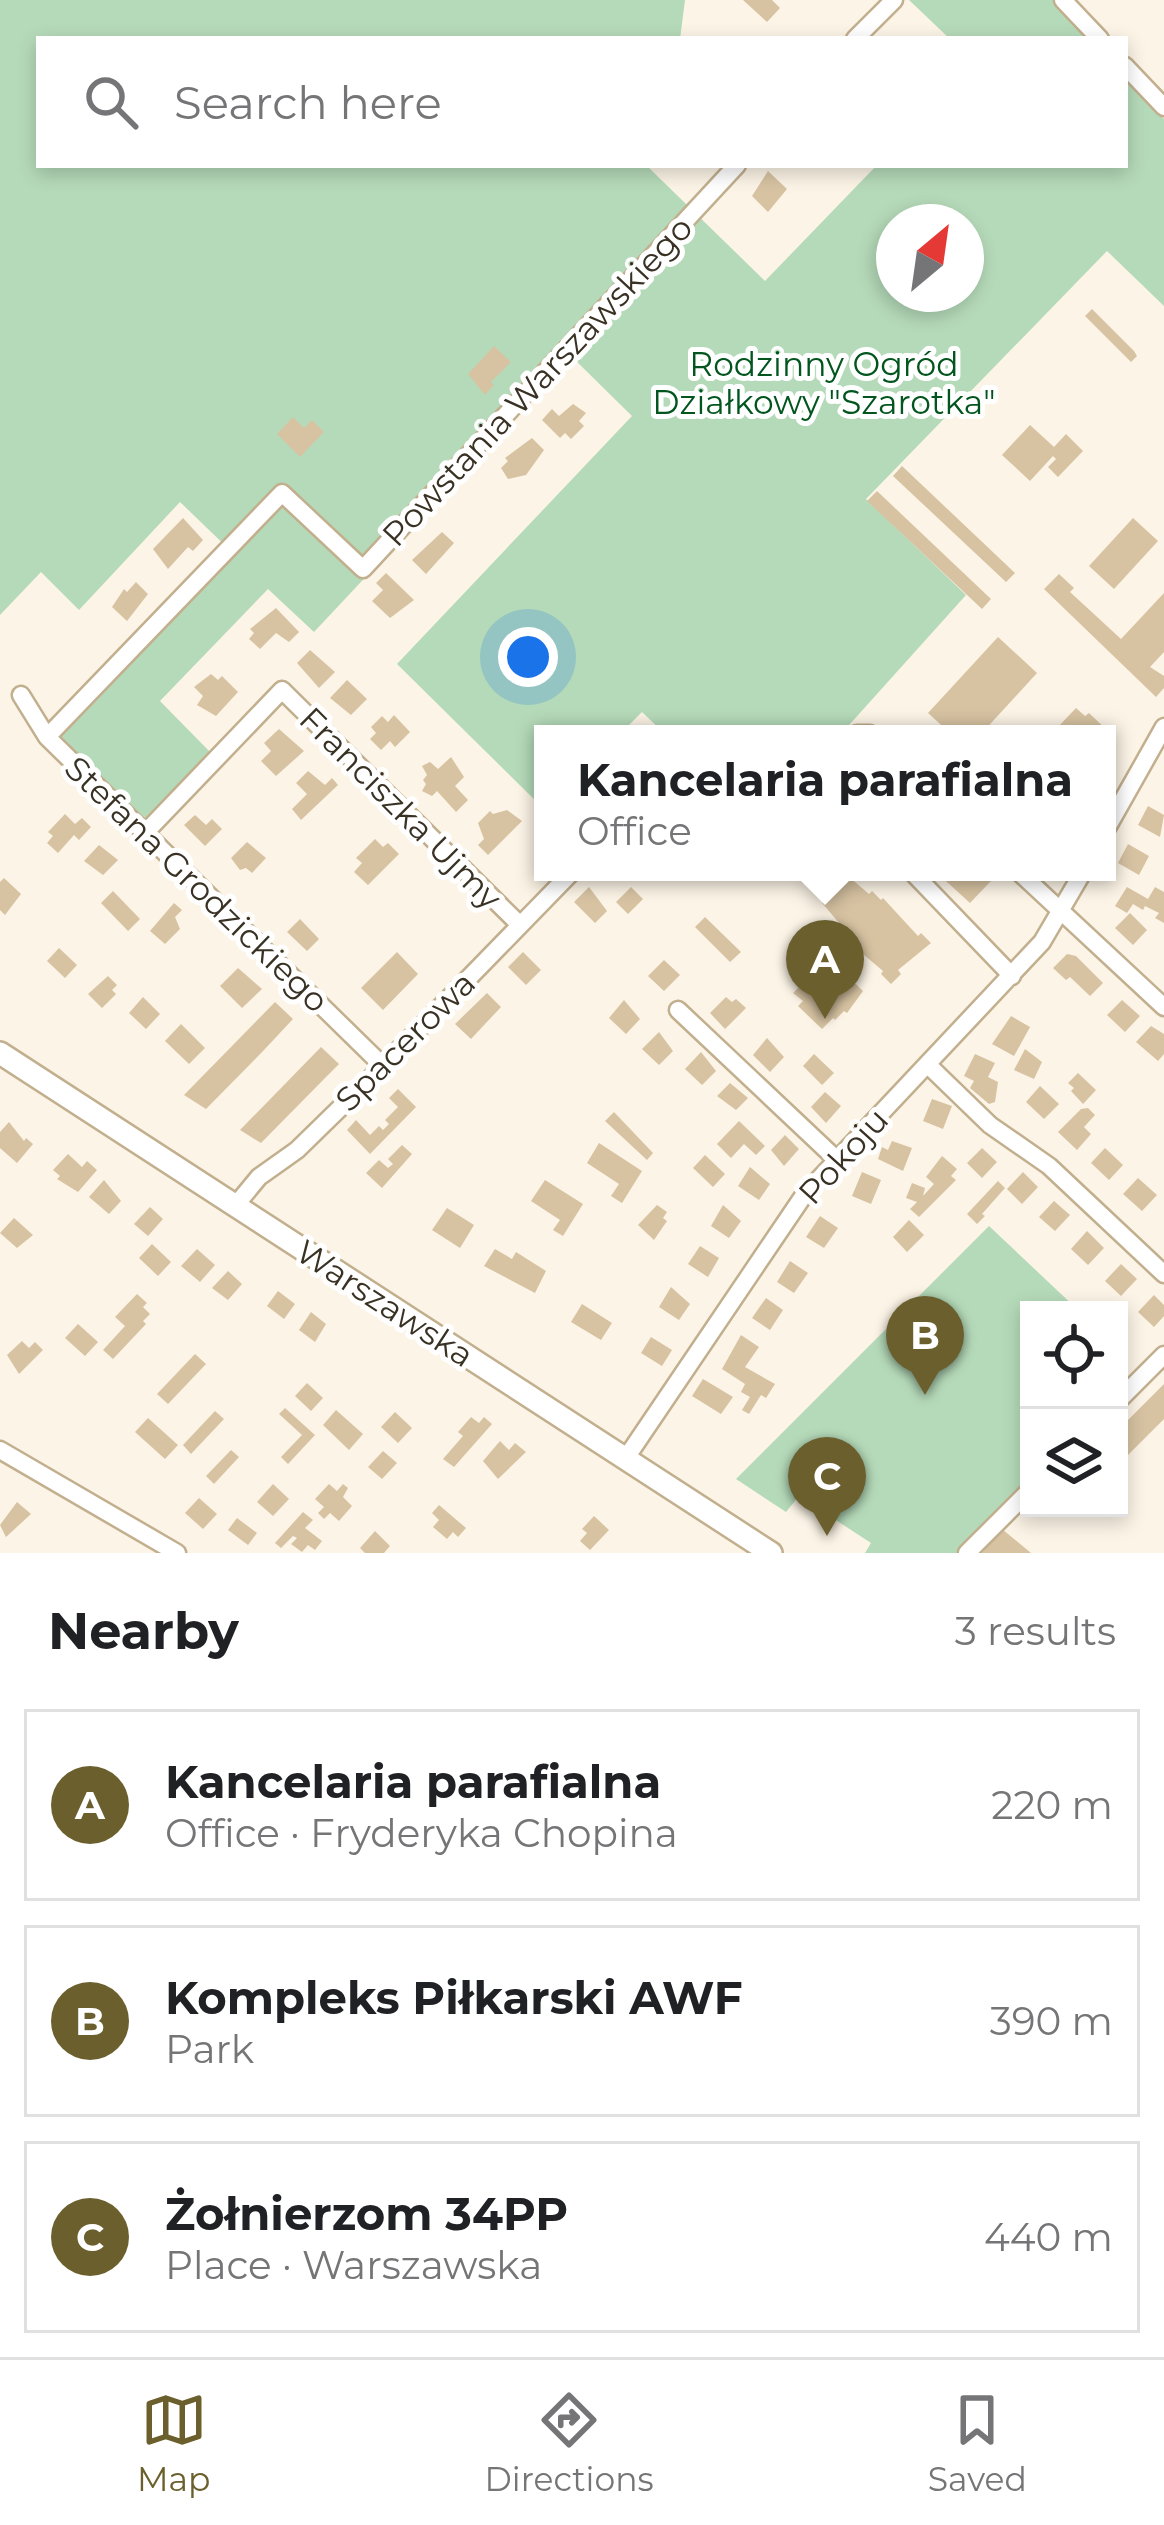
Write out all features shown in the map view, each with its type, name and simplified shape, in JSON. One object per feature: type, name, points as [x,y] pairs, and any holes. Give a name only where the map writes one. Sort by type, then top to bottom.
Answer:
[{"type":"street","points":[[858,36],[894,0]]},
{"type":"street","points":[[1063,0],[1097,36]]},
{"type":"street","points":[[1128,69],[1164,107]]},
{"type":"street","name":"Powstania Warszawskiego","points":[[47,737],[282,493],[364,568],[734,168]]},
{"type":"street","name":"Franciszka Ujmy","points":[[144,834],[282,690],[520,925]]},
{"type":"street","name":"Stefana Grodzickiego","points":[[21,695],[47,737],[383,1066]]},
{"type":"street","points":[[1116,812],[1164,727]]},
{"type":"street","name":"Spacerowa","points":[[235,1206],[259,1177],[297,1150],[383,1066],[563,881]]},
{"type":"street","points":[[921,881],[1012,976]]},
{"type":"street","points":[[1028,881],[1164,1007]]},
{"type":"street","name":"Pokoju","points":[[626,1458],[804,1195],[1042,942],[1077,881]]},
{"type":"street","points":[[678,1010],[836,1159]]},
{"type":"street","name":"Warszawska","points":[[0,1053],[771,1553]]},
{"type":"street","points":[[927,1064],[989,1125],[1049,1166],[1164,1274]]},
{"type":"street","points":[[1128,1391],[1164,1355]]},
{"type":"street","points":[[0,1450],[177,1553]]},
{"type":"street","points":[[968,1553],[1020,1500]]},
{"type":"green space","name":"Rodzinny Ogród Działkowy \"Szarotka\"","points":[[0,0],[685,0],[680,36],[36,36],[36,168],[649,168],[765,281],[874,168],[1128,168],[1128,80],[1164,119],[1164,306],[1107,251],[866,499],[966,595],[849,725],[656,725],[642,712],[629,725],[534,725],[534,799],[397,664],[632,416],[572,357],[314,632],[268,589],[160,701],[210,752],[143,820],[59,735],[234,554],[180,502],[79,610],[41,572],[0,615]]},
{"type":"green space","points":[[909,0],[1053,0],[1086,36],[947,36]]},
{"type":"green space","points":[[989,1226],[1068,1301],[1020,1301],[1020,1493],[958,1553],[865,1553],[871,1543],[799,1496],[786,1512],[736,1479]]},
{"type":"building","points":[[743,0],[772,0],[780,8],[767,22]]},
{"type":"building","points":[[768,171],[787,189],[768,212],[752,196]]},
{"type":"building","points":[[1092,309],[1134,351],[1137,356],[1131,362],[1085,316]]},
{"type":"building","points":[[494,346],[511,362],[485,395],[468,374]]},
{"type":"building","points":[[573,404],[586,413],[579,421],[584,426],[571,439],[565,433],[560,438],[542,420],[552,409],[559,416]]},
{"type":"building","points":[[293,417],[304,428],[312,420],[324,432],[300,457],[277,434]]},
{"type":"building","points":[[1030,425],[1054,447],[1066,434],[1083,451],[1058,477],[1048,467],[1056,459],[1053,456],[1030,481],[1002,455]]},
{"type":"building","points":[[532,438],[544,450],[526,475],[508,479],[501,468],[508,461],[505,458]]},
{"type":"building","points":[[902,466],[1015,573],[1006,582],[893,476]]},
{"type":"building","points":[[877,491],[991,599],[982,609],[867,501]]},
{"type":"building","points":[[183,518],[203,540],[193,551],[188,547],[168,569],[153,549]]},
{"type":"building","points":[[1133,518],[1158,541],[1114,589],[1089,566]]},
{"type":"building","points":[[442,532],[454,543],[426,574],[412,560]]},
{"type":"building","points":[[386,573],[414,600],[390,618],[372,601],[383,590],[376,583]]},
{"type":"building","points":[[1059,574],[1074,588],[1070,592],[1121,639],[1164,593],[1164,652],[1150,667],[1164,676],[1164,688],[1156,697],[1044,589]]},
{"type":"building","points":[[136,582],[148,594],[127,621],[112,607],[124,589],[127,592]]},
{"type":"building","points":[[276,608],[299,632],[289,642],[276,633],[260,649],[249,639],[254,633],[250,629]]},
{"type":"building","points":[[998,637],[1037,673],[989,725],[941,725],[928,713]]},
{"type":"building","points":[[310,650],[335,672],[319,688],[297,663]]},
{"type":"building","points":[[211,674],[218,680],[222,676],[238,692],[216,716],[197,705],[203,696],[194,687]]},
{"type":"building","points":[[347,680],[367,699],[351,715],[330,698]]},
{"type":"building","points":[[1076,708],[1102,725],[1060,725]]},
{"type":"building","points":[[394,715],[410,732],[395,747],[390,741],[381,750],[370,739],[376,733],[371,727],[382,716],[388,722]]},
{"type":"building","points":[[279,729],[304,751],[276,776],[261,761],[271,751],[264,743]]},
{"type":"building","points":[[451,757],[464,777],[455,786],[468,800],[456,812],[437,791],[432,796],[422,791],[427,775],[422,766],[430,762],[438,769]]},
{"type":"building","points":[[308,771],[325,785],[332,778],[338,785],[301,820],[292,809],[307,794],[296,783]]},
{"type":"building","points":[[1148,806],[1164,815],[1160,837],[1138,825]]},
{"type":"building","points":[[507,810],[522,821],[488,855],[478,845],[484,839],[478,823],[490,811]]},
{"type":"building","points":[[65,814],[75,824],[82,818],[91,827],[79,840],[74,835],[58,853],[47,843],[53,836],[48,832]]},
{"type":"building","points":[[195,815],[206,825],[212,819],[222,829],[205,846],[184,825]]},
{"type":"building","points":[[375,839],[399,854],[368,885],[354,872],[362,863],[356,858]]},
{"type":"building","points":[[247,842],[266,858],[252,873],[240,870],[231,858]]},
{"type":"building","points":[[1128,844],[1149,856],[1139,875],[1118,863]]},
{"type":"building","points":[[99,845],[118,860],[103,875],[84,861]]},
{"type":"building","points":[[4,878],[21,894],[5,915],[0,910]]},
{"type":"building","points":[[841,881],[854,881],[883,898],[918,936],[921,933],[931,943],[898,970],[901,974],[891,984],[883,971],[844,938],[837,927],[840,924],[822,903],[831,894],[828,891]]},
{"type":"building","points":[[946,881],[991,881],[970,903]]},
{"type":"building","points":[[589,887],[607,911],[595,923],[574,902]]},
{"type":"building","points":[[631,887],[643,899],[628,914],[616,902]]},
{"type":"building","points":[[1127,887],[1148,899],[1155,887],[1164,892],[1164,923],[1155,918],[1159,913],[1145,906],[1143,910],[1133,904],[1127,913],[1115,906]]},
{"type":"building","points":[[113,891],[140,919],[128,931],[101,903]]},
{"type":"building","points":[[174,903],[182,910],[175,917],[180,929],[165,944],[150,931]]},
{"type":"building","points":[[1130,913],[1147,930],[1133,945],[1115,928]]},
{"type":"building","points":[[705,917],[741,952],[730,962],[695,927]]},
{"type":"building","points":[[300,919],[319,939],[307,951],[287,932]]},
{"type":"building","points":[[59,948],[77,965],[65,978],[47,961]]},
{"type":"building","points":[[397,952],[418,974],[383,1010],[361,988]]},
{"type":"building","points":[[523,952],[541,970],[526,985],[508,967]]},
{"type":"building","points":[[1067,954],[1076,956],[1103,983],[1090,996],[1053,968]]},
{"type":"building","points":[[821,955],[831,965],[823,975],[835,964],[863,991],[847,1013],[822,1029],[798,1006],[803,1001],[793,993],[802,984],[798,979]]},
{"type":"building","points":[[664,960],[680,975],[664,991],[648,976]]},
{"type":"building","points":[[238,968],[262,989],[242,1008],[220,986]]},
{"type":"building","points":[[108,976],[117,985],[112,990],[116,994],[102,1008],[88,994]]},
{"type":"building","points":[[487,993],[501,1007],[471,1039],[455,1024]]},
{"type":"building","points":[[143,997],[160,1014],[146,1029],[129,1013]]},
{"type":"building","points":[[726,997],[746,1008],[725,1029],[710,1013]]},
{"type":"building","points":[[624,1000],[640,1019],[626,1034],[609,1018]]},
{"type":"building","points":[[1122,1000],[1140,1016],[1125,1032],[1107,1015]]},
{"type":"building","points":[[275,1002],[293,1019],[264,1050],[206,1109],[184,1095]]},
{"type":"building","points":[[1011,1016],[1030,1027],[1014,1056],[992,1044]]},
{"type":"building","points":[[181,1024],[205,1048],[189,1064],[165,1041]]},
{"type":"building","points":[[1151,1026],[1164,1034],[1164,1054],[1158,1061],[1136,1042]]},
{"type":"building","points":[[659,1032],[673,1051],[659,1065],[642,1049]]},
{"type":"building","points":[[767,1038],[784,1057],[770,1072],[753,1055]]},
{"type":"building","points":[[321,1047],[339,1064],[261,1143],[240,1130]]},
{"type":"building","points":[[1025,1049],[1042,1062],[1034,1079],[1014,1070]]},
{"type":"building","points":[[701,1052],[716,1071],[702,1085],[685,1069]]},
{"type":"building","points":[[814,1054],[834,1073],[822,1085],[803,1066]]},
{"type":"building","points":[[975,1054],[995,1063],[988,1077],[998,1082],[995,1102],[989,1104],[970,1088],[974,1081],[964,1076]]},
{"type":"building","points":[[1078,1073],[1096,1090],[1083,1104],[1068,1083]]},
{"type":"building","points":[[730,1083],[748,1098],[736,1110],[717,1096]]},
{"type":"building","points":[[1040,1086],[1059,1104],[1044,1119],[1026,1102]]},
{"type":"building","points":[[398,1089],[416,1107],[370,1154],[347,1130],[356,1120],[370,1135],[379,1126],[383,1130],[389,1124],[385,1120],[398,1107],[389,1098]]},
{"type":"building","points":[[825,1092],[841,1106],[826,1123],[811,1107]]},
{"type":"building","points":[[932,1099],[952,1106],[943,1129],[923,1121]]},
{"type":"building","points":[[1088,1108],[1095,1115],[1084,1127],[1091,1134],[1077,1150],[1058,1132]]},
{"type":"building","points":[[614,1112],[653,1153],[647,1160],[605,1121]]},
{"type":"building","points":[[739,1121],[765,1146],[756,1155],[744,1144],[731,1158],[717,1144]]},
{"type":"building","points":[[9,1122],[24,1141],[33,1144],[17,1163],[0,1148],[0,1132]]},
{"type":"building","points":[[785,1135],[799,1149],[784,1166],[771,1150]]},
{"type":"building","points":[[892,1141],[912,1148],[903,1171],[878,1159],[882,1147],[888,1150]]},
{"type":"building","points":[[599,1143],[642,1171],[622,1203],[611,1196],[619,1184],[587,1163]]},
{"type":"building","points":[[402,1145],[412,1154],[382,1188],[366,1173],[379,1160],[388,1168],[393,1164],[388,1159]]},
{"type":"building","points":[[982,1148],[997,1162],[982,1178],[967,1163]]},
{"type":"building","points":[[1105,1148],[1123,1165],[1109,1180],[1091,1163]]},
{"type":"building","points":[[68,1154],[82,1167],[87,1161],[97,1170],[78,1192],[57,1179],[60,1176],[53,1170]]},
{"type":"building","points":[[705,1155],[725,1174],[713,1187],[693,1168]]},
{"type":"building","points":[[942,1156],[957,1169],[951,1176],[956,1180],[919,1217],[910,1209],[917,1202],[906,1198],[912,1183],[925,1188],[923,1196],[934,1184],[926,1177]]},
{"type":"building","points":[[750,1167],[770,1184],[759,1200],[738,1186]]},
{"type":"building","points":[[862,1172],[881,1180],[871,1204],[852,1196]]},
{"type":"building","points":[[1023,1172],[1038,1187],[1022,1204],[1007,1189]]},
{"type":"building","points":[[1138,1178],[1157,1195],[1142,1211],[1123,1194]]},
{"type":"building","points":[[104,1180],[121,1201],[109,1214],[89,1197]]},
{"type":"building","points":[[545,1180],[583,1204],[563,1236],[553,1230],[560,1220],[531,1201]]},
{"type":"building","points":[[998,1181],[1005,1188],[977,1224],[967,1214]]},
{"type":"building","points":[[1054,1201],[1070,1215],[1055,1231],[1039,1217]]},
{"type":"building","points":[[657,1205],[667,1212],[663,1218],[667,1221],[654,1240],[638,1225]]},
{"type":"building","points":[[723,1205],[741,1221],[729,1238],[711,1226]]},
{"type":"building","points":[[150,1207],[163,1219],[148,1236],[134,1224]]},
{"type":"building","points":[[447,1208],[474,1225],[460,1248],[432,1230]]},
{"type":"building","points":[[820,1216],[838,1228],[824,1248],[806,1237]]},
{"type":"building","points":[[14,1218],[33,1235],[17,1248],[0,1233]]},
{"type":"building","points":[[909,1220],[924,1235],[907,1252],[893,1237]]},
{"type":"building","points":[[1087,1231],[1104,1248],[1088,1265],[1071,1249]]},
{"type":"building","points":[[152,1244],[171,1262],[158,1276],[139,1258]]},
{"type":"building","points":[[700,1246],[719,1258],[708,1277],[688,1264]]},
{"type":"building","points":[[197,1249],[215,1265],[200,1282],[181,1266]]},
{"type":"building","points":[[495,1249],[512,1259],[516,1252],[546,1271],[535,1293],[484,1266]]},
{"type":"building","points":[[790,1261],[808,1273],[794,1293],[777,1282]]},
{"type":"building","points":[[1121,1264],[1137,1279],[1121,1296],[1105,1281]]},
{"type":"building","points":[[228,1271],[242,1284],[228,1300],[212,1288]]},
{"type":"building","points":[[671,1287],[690,1304],[679,1320],[659,1307]]},
{"type":"building","points":[[278,1291],[295,1304],[284,1319],[267,1306]]},
{"type":"building","points":[[137,1294],[150,1314],[113,1359],[103,1350],[125,1326],[115,1317]]},
{"type":"building","points":[[1154,1295],[1164,1305],[1164,1316],[1154,1327],[1138,1312]]},
{"type":"building","points":[[766,1298],[783,1310],[770,1330],[752,1318]]},
{"type":"building","points":[[582,1304],[612,1323],[601,1340],[571,1322]]},
{"type":"building","points":[[311,1312],[326,1324],[315,1342],[299,1330]]},
{"type":"building","points":[[78,1324],[98,1342],[85,1356],[65,1338]]},
{"type":"building","points":[[741,1335],[759,1347],[745,1367],[775,1384],[749,1414],[742,1410],[750,1397],[741,1392],[745,1384],[722,1369]]},
{"type":"building","points":[[651,1337],[672,1350],[662,1366],[641,1353]]},
{"type":"building","points":[[22,1341],[29,1348],[35,1342],[43,1350],[19,1374],[7,1355]]},
{"type":"building","points":[[195,1354],[206,1364],[168,1404],[157,1394]]},
{"type":"building","points":[[703,1379],[733,1397],[721,1414],[692,1396]]},
{"type":"building","points":[[307,1383],[323,1398],[311,1411],[295,1396]]},
{"type":"building","points":[[1164,1384],[1164,1419],[1128,1455],[1128,1420]]},
{"type":"building","points":[[285,1408],[315,1435],[288,1464],[281,1457],[302,1435],[279,1414]]},
{"type":"building","points":[[336,1410],[363,1434],[349,1450],[323,1425]]},
{"type":"building","points":[[215,1411],[224,1419],[191,1454],[183,1445]]},
{"type":"building","points":[[395,1412],[412,1428],[398,1443],[381,1427]]},
{"type":"building","points":[[471,1417],[479,1423],[484,1417],[492,1424],[454,1467],[443,1459],[463,1436],[458,1432]]},
{"type":"building","points":[[148,1418],[178,1445],[165,1459],[135,1432]]},
{"type":"building","points":[[500,1441],[509,1450],[515,1443],[526,1452],[498,1479],[483,1461]]},
{"type":"building","points":[[231,1450],[239,1457],[214,1484],[206,1476]]},
{"type":"building","points":[[383,1451],[397,1463],[382,1479],[368,1467]]},
{"type":"building","points":[[273,1484],[289,1499],[273,1516],[257,1502]]},
{"type":"building","points":[[329,1484],[337,1491],[343,1484],[348,1488],[343,1497],[352,1506],[339,1521],[330,1513],[324,1519],[318,1513],[324,1507],[315,1499]]},
{"type":"building","points":[[199,1498],[217,1514],[203,1529],[185,1513]]},
{"type":"building","points":[[17,1502],[31,1514],[6,1537],[0,1525]]},
{"type":"building","points":[[439,1505],[466,1528],[458,1537],[453,1532],[447,1539],[433,1527],[439,1520],[432,1513]]},
{"type":"building","points":[[303,1512],[313,1520],[305,1528],[322,1541],[315,1550],[308,1545],[302,1552],[291,1544],[297,1538],[293,1536],[281,1548],[275,1543]]},
{"type":"building","points":[[594,1516],[609,1530],[590,1550],[580,1541],[587,1533],[582,1529]]},
{"type":"building","points":[[237,1518],[257,1533],[248,1545],[228,1530]]},
{"type":"building","points":[[1002,1529],[1031,1553],[982,1553]]},
{"type":"building","points":[[375,1531],[390,1546],[384,1553],[365,1553],[360,1548]]},
{"type":"place","name":"Kancelaria parafialna","points":[[825,1019]]},
{"type":"place","name":"Kompleks Piłkarski AWF","points":[[925,1395]]},
{"type":"place","name":"Żołnierzom 34PP","points":[[827,1536]]}]
